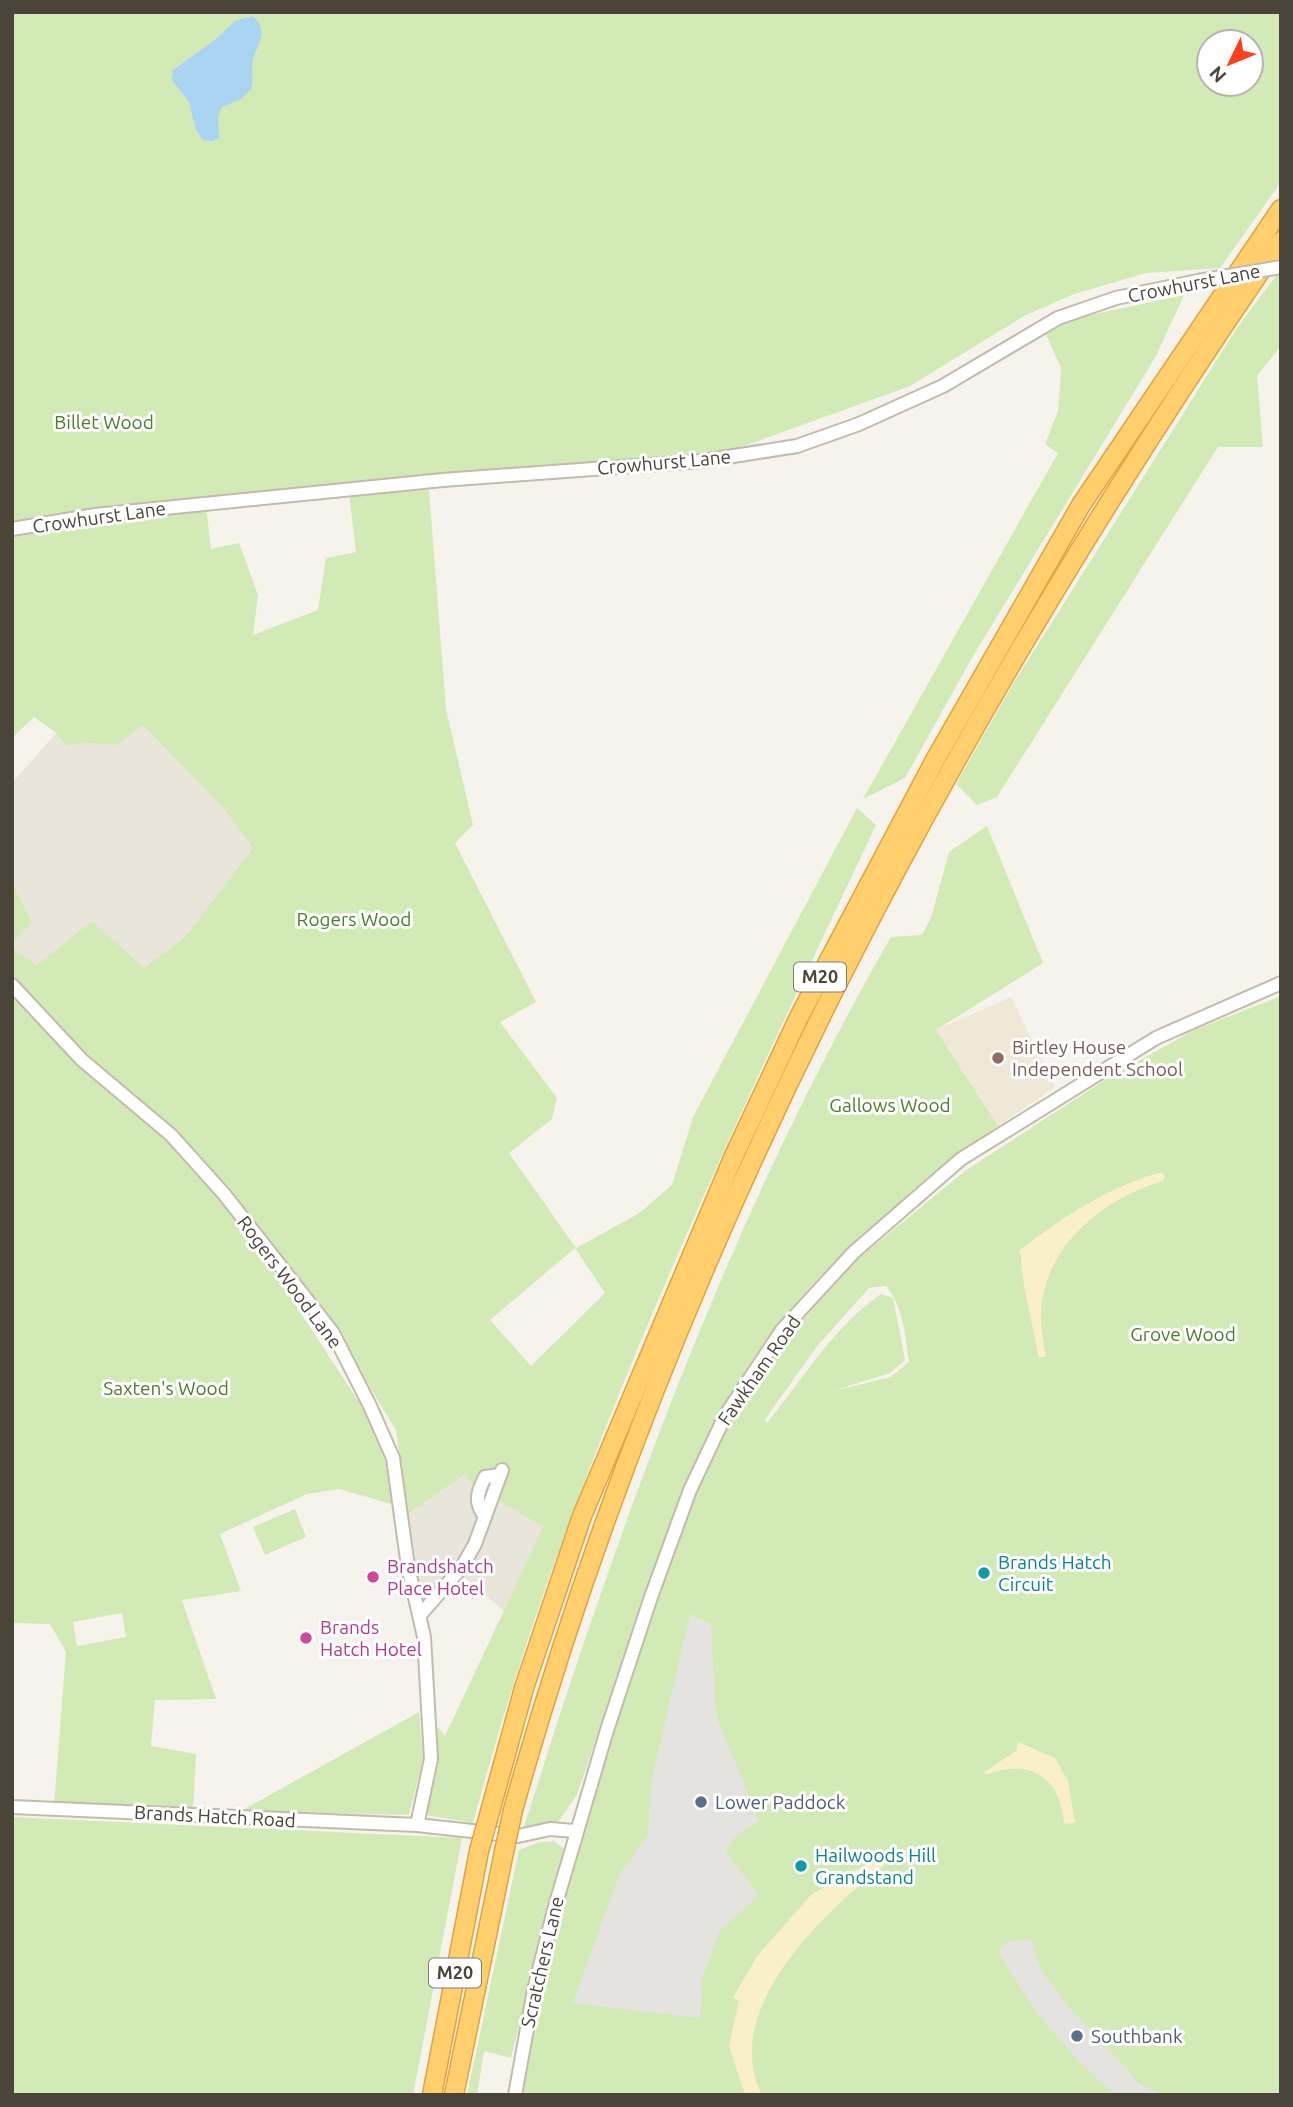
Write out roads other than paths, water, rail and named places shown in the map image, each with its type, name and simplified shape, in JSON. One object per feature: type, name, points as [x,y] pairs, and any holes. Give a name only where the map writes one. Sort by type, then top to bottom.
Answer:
[{"type":"highway","name":"M20","points":[[432,2095],[479,1851],[524,1688],[582,1516],[733,1158],[799,1017],[935,760],[1081,505],[1281,209]]},
{"type":"highway","name":"M20","points":[[454,2095],[513,1810],[547,1690],[635,1439],[776,1108],[948,771],[1052,591],[1103,508],[1281,241]]},
{"type":"street","name":"Crowhurst Lane","points":[[12,529],[95,515],[443,480],[702,461],[797,446],[859,424],[943,386],[1058,318],[1116,298],[1281,267]]},
{"type":"street","name":"Fawkham Road","points":[[575,1831],[690,1490],[724,1416],[782,1330],[854,1252],[961,1159],[1156,1038],[1281,983]]},
{"type":"street","name":"Rogers Wood Lane","points":[[12,985],[82,1060],[171,1135],[224,1195],[333,1333],[393,1458],[408,1567],[424,1637],[431,1759],[417,1825]]},
{"type":"street","points":[[420,1615],[462,1567],[485,1517],[477,1506],[478,1493],[485,1477],[501,1472]]},
{"type":"street","points":[[415,1591],[434,1599]]},
{"type":"street","name":"Brands Hatch Road","points":[[12,1807],[417,1825]]},
{"type":"street","points":[[417,1825],[518,1836],[550,1829],[575,1831]]},
{"type":"street","name":"Scratchers Lane","points":[[515,2095],[534,1990],[575,1831]]},
{"type":"water","points":[[252,16],[262,32],[253,59],[251,89],[241,99],[222,107],[218,117],[219,138],[212,141],[203,140],[196,130],[189,102],[172,80],[173,70],[216,39],[235,21]]},
{"type":"place","name":"Birtley House Independent School","points":[[998,1058]]},
{"type":"place","name":"Brands Hatch Circuit","points":[[984,1573]]},
{"type":"place","name":"Brandshatch Place Hotel","points":[[373,1577]]},
{"type":"place","name":"Brands Hatch Hotel","points":[[306,1638]]},
{"type":"place","name":"Lower Paddock","points":[[701,1802]]},
{"type":"place","name":"Hailwoods Hill Grandstand","points":[[801,1866]]},
{"type":"place","name":"Southbank","points":[[1077,2036]]},
{"type":"park label","name":"Billet Wood","points":[[104,422]]},
{"type":"park label","name":"Rogers Wood","points":[[354,919]]},
{"type":"park label","name":"Gallows Wood","points":[[890,1105]]},
{"type":"park label","name":"Grove Wood","points":[[1183,1334]]},
{"type":"park label","name":"Saxten's Wood","points":[[166,1388]]}]
